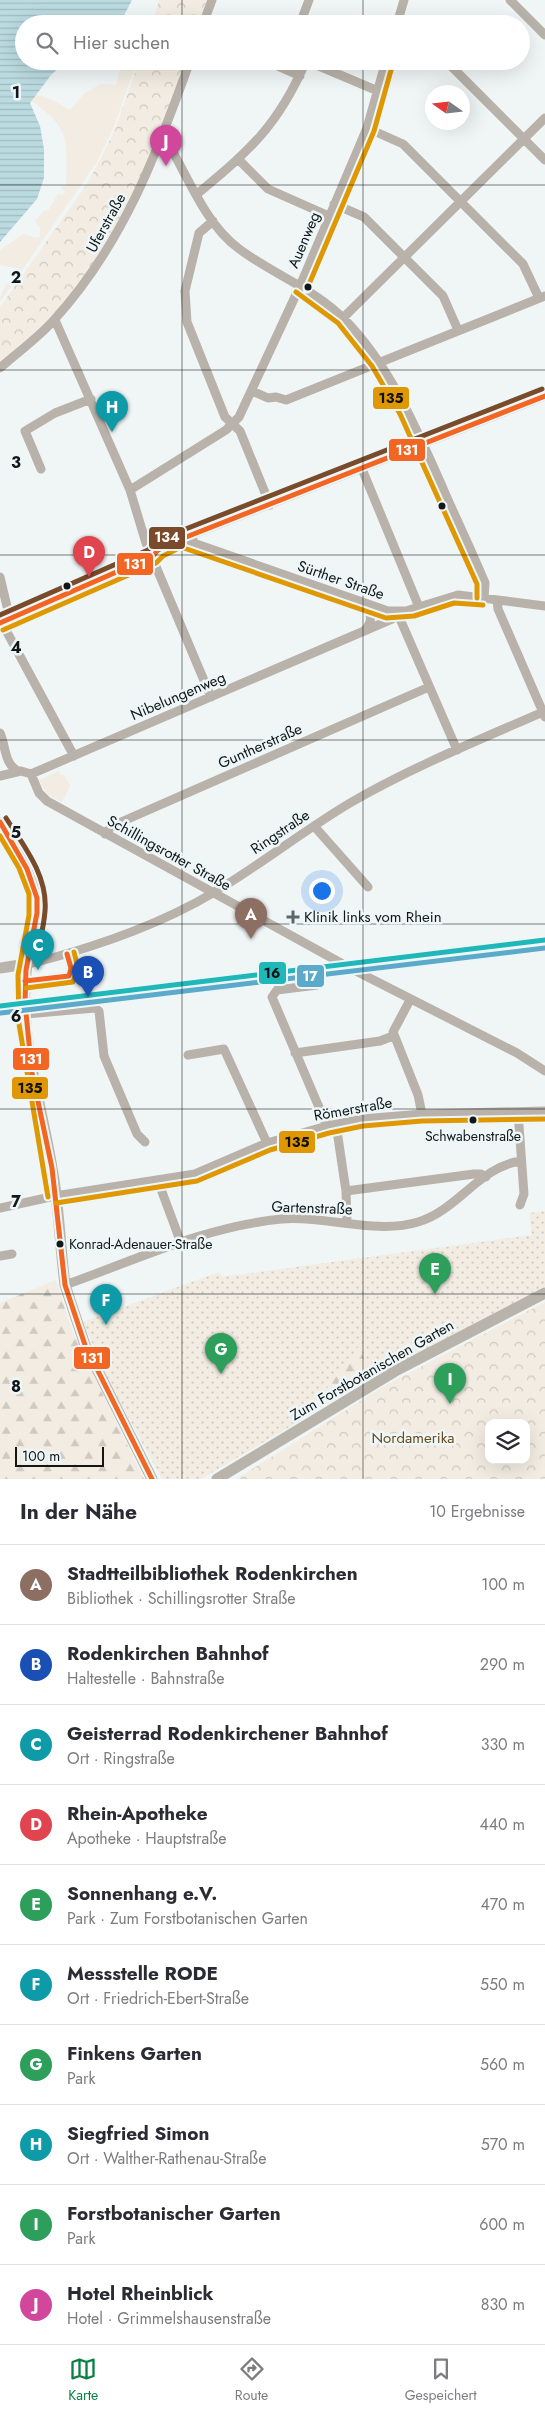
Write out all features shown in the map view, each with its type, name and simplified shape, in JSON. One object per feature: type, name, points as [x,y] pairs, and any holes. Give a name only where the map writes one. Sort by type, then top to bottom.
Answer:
[{"type":"main road","points":[[0,968],[27,964],[26,1011],[32,1073],[52,1168],[65,1286],[75,1320],[92,1362],[152,1479]]},
{"type":"main road","name":"Zum Forstbotanischen Garten","points":[[217,1479],[397,1370],[545,1293]]},
{"type":"street","points":[[206,15],[212,0]]},
{"type":"street","points":[[303,15],[309,0]]},
{"type":"street","points":[[400,15],[404,0]]},
{"type":"street","points":[[510,0],[525,15]]},
{"type":"street","points":[[530,20],[545,35]]},
{"type":"street","name":"Uferstraße","points":[[0,368],[55,320],[108,250],[143,184],[187,70]]},
{"type":"street","points":[[291,70],[300,76]]},
{"type":"street","points":[[197,194],[239,160],[266,132],[289,98],[302,70]]},
{"type":"street","points":[[328,70],[378,90]]},
{"type":"street","name":"Auenweg","points":[[233,424],[252,391],[330,216],[367,128],[384,70]]},
{"type":"street","points":[[455,70],[545,160]]},
{"type":"street","points":[[343,318],[545,118]]},
{"type":"street","points":[[252,391],[268,398],[276,397],[286,400],[458,330],[543,298],[523,264],[403,144],[367,128]]},
{"type":"street","points":[[162,138],[169,145],[213,221],[237,248],[300,286],[343,318],[378,362],[407,411],[485,583],[484,598]]},
{"type":"street","points":[[239,160],[268,189],[330,216]]},
{"type":"street","points":[[334,204],[364,217],[443,296],[458,330]]},
{"type":"street","points":[[213,221],[199,233],[185,291],[192,336],[225,418],[240,431],[270,505]]},
{"type":"street","points":[[55,320],[130,490],[146,543],[211,697]]},
{"type":"street","points":[[153,556],[158,550],[186,540],[208,529],[545,396]]},
{"type":"street","points":[[41,469],[25,431],[55,413],[91,399]]},
{"type":"street","points":[[130,490],[233,424]]},
{"type":"street","points":[[362,469],[419,607]]},
{"type":"street","points":[[176,549],[205,547],[203,536],[208,529]]},
{"type":"street","points":[[4,622],[153,556],[164,555],[176,549],[186,540]]},
{"type":"street","name":"Sürther Straße","points":[[186,540],[364,604],[397,612],[419,607],[453,595],[545,606]]},
{"type":"street","points":[[0,577],[4,622],[74,756]]},
{"type":"street","points":[[497,600],[498,609],[544,713]]},
{"type":"street","points":[[364,604],[371,617],[370,624],[365,630]]},
{"type":"street","points":[[397,612],[457,750]]},
{"type":"street","name":"Nibelungenweg","points":[[32,774],[392,619],[397,612]]},
{"type":"street","name":"Guntherstraße","points":[[105,834],[112,826],[429,687]]},
{"type":"street","name":"Ringstraße","points":[[27,964],[68,954],[118,937],[163,918],[213,893],[314,826],[368,793],[457,750],[544,713]]},
{"type":"street","points":[[0,733],[5,754],[12,768],[32,774]]},
{"type":"street","points":[[0,776],[18,771]]},
{"type":"street","name":"Schillingsrotter Straße","points":[[32,774],[42,798],[410,1000],[543,1067]]},
{"type":"street","points":[[0,822],[3,833],[28,869],[37,895],[37,914],[27,964]]},
{"type":"street","points":[[314,826],[368,887]]},
{"type":"street","points":[[317,985],[277,990],[274,993],[273,1002],[295,1054],[332,1125],[346,1191],[347,1222]]},
{"type":"street","points":[[410,1000],[393,1032],[393,1036],[418,1095],[422,1114]]},
{"type":"street","points":[[26,1011],[97,1009],[100,1013],[106,1063],[138,1134],[145,1142]]},
{"type":"street","points":[[295,1054],[380,1041],[393,1036]]},
{"type":"street","points":[[188,1055],[224,1049],[267,1143]]},
{"type":"street","name":"Römerstraße","points":[[55,1196],[195,1174],[267,1143],[332,1125],[372,1118],[422,1114],[545,1111]]},
{"type":"street","points":[[518,1112],[524,1194],[520,1204]]},
{"type":"street","name":"Gartenstraße","points":[[65,1286],[217,1230],[259,1221],[285,1219],[393,1226],[418,1222],[449,1207],[486,1177],[503,1166],[521,1161]]},
{"type":"street","points":[[346,1191],[474,1174],[481,1174],[486,1177]]},
{"type":"street","points":[[158,1181],[181,1243]]},
{"type":"street","points":[[0,1208],[55,1196]]},
{"type":"street","points":[[0,1256],[12,1254]]},
{"type":"green space","points":[[159,0],[207,0],[201,15],[155,15]]},
{"type":"green space","points":[[120,70],[134,70],[113,129],[96,163],[0,302],[3,291],[15,275],[15,268],[0,265],[0,250],[24,234],[36,238],[40,237],[40,227],[35,221],[45,210],[49,210],[58,194],[63,195],[65,191],[61,188],[66,185],[66,153],[62,131],[49,115],[23,95],[42,96],[70,110],[85,93],[101,84],[116,85]]},
{"type":"green space","points":[[136,70],[182,70],[154,146],[130,201],[100,254],[65,302],[0,363],[0,307],[85,187],[115,130]]},
{"type":"green space","points":[[59,771],[61,775],[64,775],[70,786],[62,802],[47,794],[39,780]]},
{"type":"green space","points":[[545,1211],[545,1287],[372,1378],[359,1346],[306,1416],[201,1479],[162,1479],[108,1380],[83,1322],[219,1272],[222,1277],[532,1235],[529,1213]]},
{"type":"green space","points":[[56,1280],[72,1331],[144,1479],[0,1479],[0,1303]]},
{"type":"green space","name":"Nordamerika","points":[[545,1302],[545,1479],[236,1479],[386,1385]]},
{"type":"green space","points":[[360,1345],[372,1378],[272,1437]]},
{"type":"water","points":[[0,0],[132,0],[124,15],[15,15],[15,70],[57,70],[30,103],[40,126],[44,149],[44,178],[37,199],[0,242]]},
{"type":"transit line","name":"135","points":[[307,289],[374,131],[391,70]]},
{"type":"transit line","name":"135","points":[[296,292],[338,323],[372,366],[400,414],[477,584],[477,598]]},
{"type":"transit line","name":"134","points":[[0,615],[148,550],[154,544],[178,532],[542,389]]},
{"type":"transit line","name":"131","points":[[0,623],[153,556],[158,550],[181,539],[545,396]]},
{"type":"transit line","name":"135","points":[[3,630],[156,563],[163,556],[181,547],[386,618],[414,616],[454,603],[483,605]]},
{"type":"transit line","name":"134","points":[[6,818],[33,862],[43,886],[45,911],[37,954]]},
{"type":"transit line","name":"131","points":[[0,822],[27,869],[37,898],[37,913],[26,970],[25,1003],[32,1073],[52,1168],[65,1285],[85,1345],[152,1479]]},
{"type":"transit line","name":"135","points":[[0,836],[19,868],[29,894],[29,915],[18,975],[19,1024],[48,1197]]},
{"type":"transit line","name":"16","points":[[0,1006],[545,940]]},
{"type":"transit line","name":"17","points":[[1,1013],[545,948]]},
{"type":"transit line","name":"135","points":[[26,988],[73,982],[78,968],[74,952]]},
{"type":"transit line","name":"131","points":[[25,981],[69,976],[71,968],[67,954]]},
{"type":"transit line","name":"135","points":[[56,1203],[197,1181],[270,1150],[329,1133],[363,1126],[422,1121],[545,1119]]},
{"type":"place","name":"Hotel Rheinblick","points":[[166,166]]},
{"type":"place","name":"Siegfried Simon","points":[[112,432]]},
{"type":"place","name":"Rhein-Apotheke","points":[[89,577]]},
{"type":"place","name":"Klinik links vom Rhein","points":[[293,917]]},
{"type":"place","name":"Stadtteilbibliothek Rodenkirchen","points":[[251,939]]},
{"type":"place","name":"Geisterrad Rodenkirchener Bahnhof","points":[[38,970]]},
{"type":"place","name":"Rodenkirchen Bahnhof","points":[[88,997]]},
{"type":"place","name":"Schwabenstraße","points":[[473,1120]]},
{"type":"place","name":"Konrad-Adenauer-Straße","points":[[60,1244]]},
{"type":"place","name":"Sonnenhang e.V.","points":[[435,1294]]},
{"type":"place","name":"Messstelle RODE","points":[[106,1325]]},
{"type":"place","name":"Finkens Garten","points":[[221,1374]]},
{"type":"place","name":"Forstbotanischer Garten","points":[[450,1404]]}]
